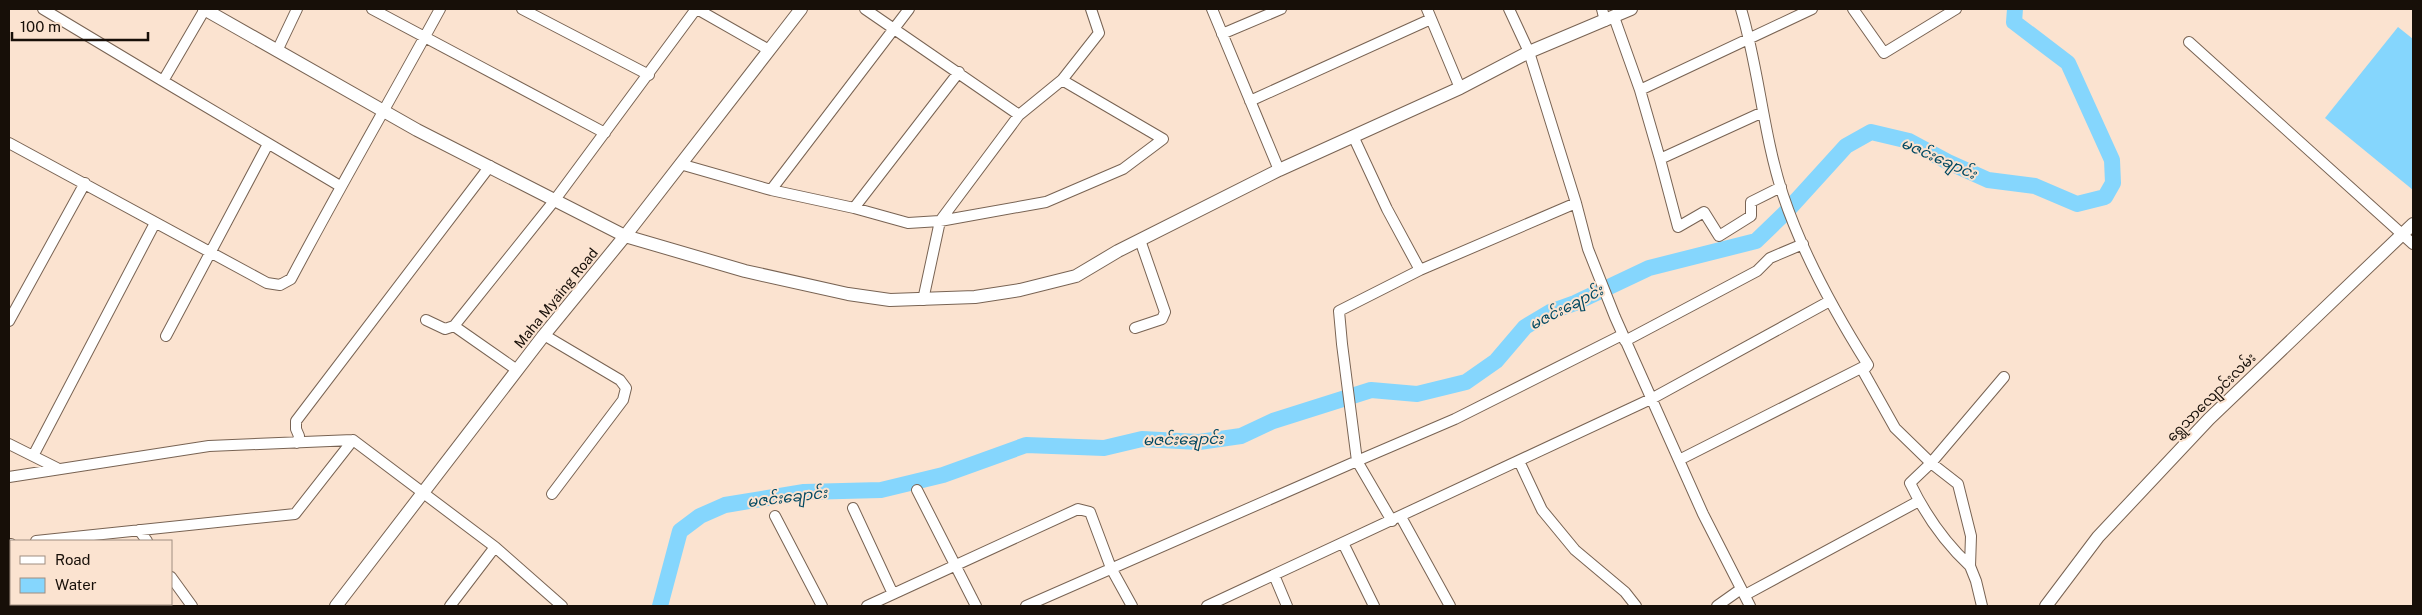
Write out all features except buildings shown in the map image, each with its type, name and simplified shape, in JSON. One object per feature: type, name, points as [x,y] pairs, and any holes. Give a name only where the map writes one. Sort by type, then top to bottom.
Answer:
[{"type":"street","points":[[43,9],[340,186]]},
{"type":"street","points":[[163,81],[205,9],[385,112],[625,236],[745,271],[848,294],[890,300],[923,300],[975,297],[1020,290],[1076,276],[1140,240],[1279,170],[1354,138],[1607,16],[1631,9]]},
{"type":"street","points":[[277,51],[297,9]]},
{"type":"street","points":[[372,9],[605,133]]},
{"type":"street","points":[[9,143],[85,183],[209,253],[267,283],[280,285],[291,279],[340,186],[385,112],[440,9]]},
{"type":"street","points":[[522,9],[649,75]]},
{"type":"street","points":[[426,320],[445,329],[454,326],[554,201],[697,9],[770,50]]},
{"type":"street","name":"Maha Myaing Road","points":[[336,606],[544,335],[625,236],[801,9]]},
{"type":"street","points":[[865,9],[1019,115]]},
{"type":"street","points":[[771,190],[909,9]]},
{"type":"street","points":[[923,300],[940,221],[1019,115],[1062,80],[1099,33],[1091,9]]},
{"type":"street","points":[[1212,9],[1279,170]]},
{"type":"street","points":[[1222,34],[1281,9]]},
{"type":"street","points":[[1427,9],[1460,88]]},
{"type":"street","points":[[1509,9],[1529,52],[1576,203],[1588,249],[1623,338],[1681,459],[1703,514],[1750,606]]},
{"type":"street","points":[[1741,9],[1750,38],[1763,112],[1782,191],[1794,225],[1828,302],[1868,365]]},
{"type":"street","points":[[1640,90],[1812,9]]},
{"type":"street","points":[[1853,9],[1884,53],[1956,9]]},
{"type":"street","points":[[1607,16],[1640,90],[1678,227],[1704,212],[1719,236],[1751,216],[1751,202],[1782,191]]},
{"type":"street","points":[[1250,101],[1431,20]]},
{"type":"street","points":[[2189,42],[2413,244]]},
{"type":"street","points":[[854,208],[959,72]]},
{"type":"street","points":[[680,164],[771,190],[854,208],[908,223],[940,221],[1046,202],[1123,169],[1163,139],[1062,80]]},
{"type":"street","points":[[1660,158],[1763,112]]},
{"type":"street","points":[[1354,138],[1387,209],[1420,270]]},
{"type":"street","points":[[166,336],[268,144]]},
{"type":"street","points":[[297,443],[299,436],[296,429],[296,421],[490,166]]},
{"type":"street","points":[[9,321],[85,183]]},
{"type":"street","points":[[1450,606],[1358,461],[1347,391],[1339,311],[1420,270],[1576,203]]},
{"type":"street","points":[[33,456],[155,223]]},
{"type":"street","name":"ရွှေသာလျောင်းလမ်း","points":[[2046,606],[2098,537],[2209,419],[2413,224]]},
{"type":"street","points":[[1135,328],[1162,319],[1165,312],[1140,240]]},
{"type":"street","points":[[1026,606],[1455,419],[1757,271],[1770,258],[1803,244]]},
{"type":"street","points":[[1213,605],[1652,398],[1828,302]]},
{"type":"street","points":[[454,326],[517,370]]},
{"type":"street","points":[[544,335],[620,380],[626,388],[623,400],[552,494]]},
{"type":"street","points":[[1681,459],[1868,365]]},
{"type":"street","points":[[1868,365],[1863,371],[1895,428],[1931,463],[1958,484],[1971,536],[1970,566],[1982,606]]},
{"type":"street","points":[[1970,566],[1950,547],[1919,501],[1910,483],[1931,463],[2004,377]]},
{"type":"street","points":[[66,540],[139,530],[295,514],[353,440]]},
{"type":"street","points":[[9,477],[57,468],[208,446],[353,440],[422,494],[495,547],[562,606]]},
{"type":"street","points":[[9,444],[57,468]]},
{"type":"street","points":[[1519,461],[1542,510],[1575,550],[1625,592],[1636,606]]},
{"type":"street","points":[[917,490],[976,606]]},
{"type":"street","points":[[1718,606],[1919,501]]},
{"type":"street","points":[[853,508],[893,594]]},
{"type":"street","points":[[867,606],[1078,509],[1090,512],[1111,568],[1132,606]]},
{"type":"street","points":[[775,516],[822,606]]},
{"type":"street","points":[[139,530],[145,540]]},
{"type":"street","points":[[1342,543],[1374,606]]},
{"type":"street","points":[[450,606],[495,547]]},
{"type":"street","points":[[1274,575],[1286,606]]},
{"type":"street","points":[[172,578],[192,606]]},
{"type":"water","points":[[2398,27],[2413,39],[2413,190],[2325,118]]},
{"type":"waterway","name":"မဇင်းချောင်း","points":[[660,606],[680,531],[700,516],[725,505],[804,492],[881,490],[943,475],[1026,445],[1104,448],[1142,439],[1199,442],[1241,436],[1273,421],[1371,390],[1417,394],[1466,382],[1496,361],[1525,327],[1550,312],[1575,303],[1649,268],[1756,241],[1786,212],[1846,146],[1871,132],[1909,141],[1948,162],[1988,180],[2035,186],[2077,204],[2105,197],[2113,183],[2112,160],[2068,63],[2014,22],[2015,9]]}]
